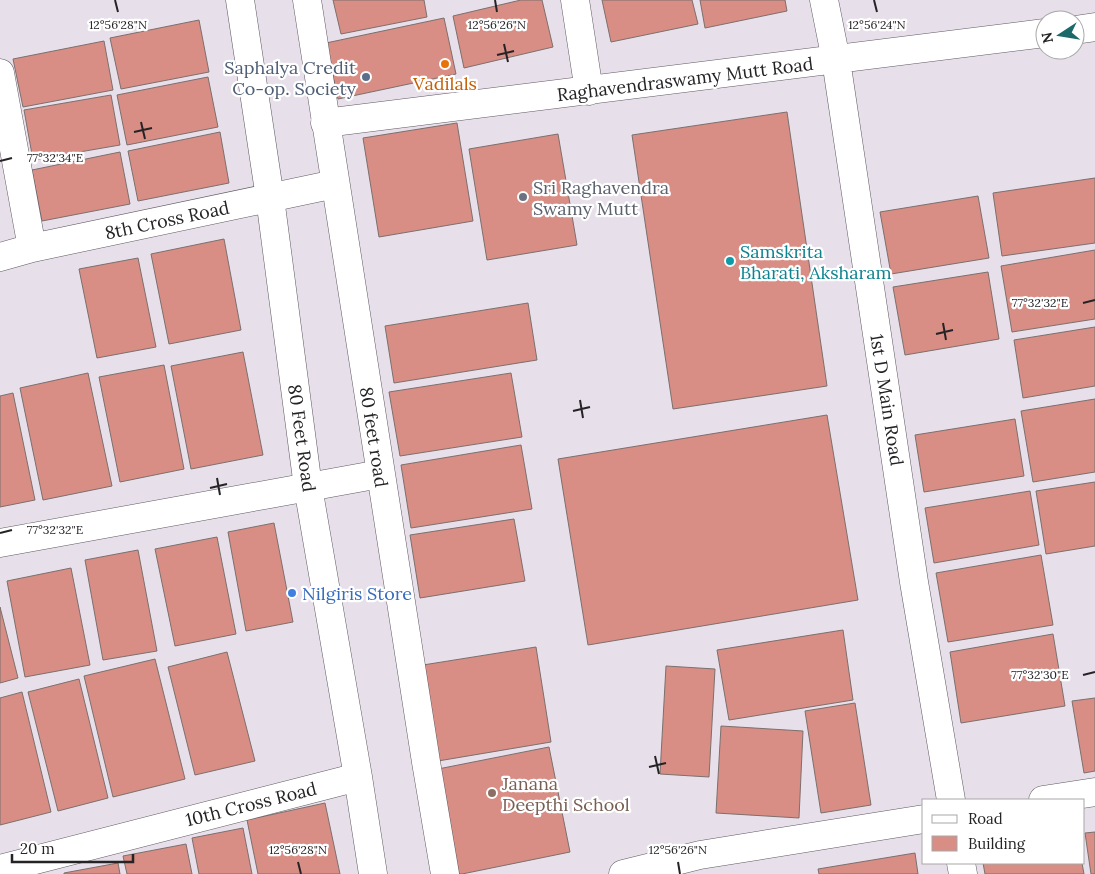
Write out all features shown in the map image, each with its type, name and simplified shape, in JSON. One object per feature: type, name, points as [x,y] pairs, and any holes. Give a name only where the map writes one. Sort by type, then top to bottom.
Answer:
[{"type":"street","name":"80 Feet Road","points":[[240,0],[270,198],[308,487],[358,777],[372,874]]},
{"type":"street","name":"80 feet road","points":[[307,0],[380,474],[445,874]]},
{"type":"street","points":[[575,0],[589,91]]},
{"type":"street","name":"1st D Main Road","points":[[824,0],[836,60],[914,582],[951,799]]},
{"type":"street","name":"Raghavendraswamy Mutt Road","points":[[325,123],[1035,35]]},
{"type":"street","points":[[0,73],[32,248]]},
{"type":"street","name":"8th Cross Road","points":[[0,256],[335,184]]},
{"type":"street","points":[[0,543],[380,474]]},
{"type":"street","name":"10th Cross Road","points":[[0,869],[358,777]]},
{"type":"street","points":[[1050,799],[1095,792]]},
{"type":"street","points":[[623,874],[702,865],[922,819]]},
{"type":"building","points":[[333,0],[424,0],[427,17],[341,34]]},
{"type":"building","points":[[521,0],[542,0],[553,47],[464,68],[453,16]]},
{"type":"building","points":[[602,0],[692,0],[698,24],[611,42]]},
{"type":"building","points":[[700,0],[785,0],[787,11],[705,28]]},
{"type":"building","points":[[444,18],[456,74],[338,99],[326,43]]},
{"type":"building","points":[[199,20],[209,72],[121,89],[110,38]]},
{"type":"building","points":[[104,41],[113,90],[23,107],[13,59]]},
{"type":"building","points":[[208,77],[218,127],[127,145],[117,95]]},
{"type":"building","points":[[111,95],[120,145],[33,160],[24,110]]},
{"type":"building","name":"Samskrita Bharati, Aksharam","points":[[787,112],[827,386],[673,409],[632,135]]},
{"type":"building","points":[[457,123],[473,221],[379,237],[363,138]]},
{"type":"building","points":[[220,132],[229,183],[138,201],[128,151]]},
{"type":"building","name":"Sri Raghavendra Swamy Mutt","points":[[558,134],[577,245],[487,260],[469,149]]},
{"type":"building","points":[[120,152],[130,204],[42,221],[32,170]]},
{"type":"building","points":[[1095,178],[1095,243],[1002,256],[993,193]]},
{"type":"building","points":[[978,196],[989,258],[891,274],[880,212]]},
{"type":"building","points":[[224,239],[241,330],[169,344],[151,254]]},
{"type":"building","points":[[1095,250],[1095,319],[1012,332],[1001,266]]},
{"type":"building","points":[[138,258],[156,347],[97,358],[79,269]]},
{"type":"building","points":[[988,272],[999,339],[905,355],[893,287]]},
{"type":"building","points":[[528,303],[537,360],[394,383],[385,326]]},
{"type":"building","points":[[1095,327],[1095,386],[1023,398],[1014,340]]},
{"type":"building","points":[[243,352],[263,455],[191,469],[171,366]]},
{"type":"building","points":[[164,365],[184,469],[120,482],[99,377]]},
{"type":"building","points":[[88,373],[112,486],[43,500],[20,388]]},
{"type":"building","points":[[511,373],[522,437],[400,456],[389,392]]},
{"type":"building","points":[[13,393],[35,500],[0,507],[0,396]]},
{"type":"building","points":[[1095,399],[1095,472],[1033,482],[1021,411]]},
{"type":"building","points":[[827,415],[858,600],[588,645],[558,459]]},
{"type":"building","points":[[1015,419],[1024,476],[924,492],[915,435]]},
{"type":"building","points":[[521,445],[532,509],[411,528],[401,465]]},
{"type":"building","points":[[1095,482],[1095,546],[1046,554],[1036,491]]},
{"type":"building","points":[[1030,491],[1039,545],[934,563],[925,508]]},
{"type":"building","points":[[514,519],[525,581],[420,598],[410,535]]},
{"type":"building","points":[[274,523],[293,622],[246,631],[228,532]]},
{"type":"building","points":[[217,537],[236,634],[175,646],[155,549]]},
{"type":"building","points":[[138,550],[157,651],[103,660],[85,560]]},
{"type":"building","points":[[1041,555],[1053,625],[948,642],[936,573]]},
{"type":"building","points":[[71,568],[90,665],[25,677],[7,581]]},
{"type":"building","points":[[0,607],[18,678],[0,683]]},
{"type":"building","points":[[843,630],[853,700],[729,720],[717,650]]},
{"type":"building","points":[[1053,634],[1065,706],[961,723],[950,652]]},
{"type":"building","points":[[536,647],[551,742],[438,761],[423,665]]},
{"type":"building","points":[[227,652],[255,761],[195,775],[168,667]]},
{"type":"building","points":[[155,659],[185,779],[113,797],[84,676]]},
{"type":"building","points":[[666,666],[715,669],[709,777],[660,774]]},
{"type":"building","points":[[79,679],[108,798],[58,811],[28,692]]},
{"type":"building","points":[[22,692],[51,812],[0,825],[0,698]]},
{"type":"building","points":[[1095,698],[1095,771],[1084,773],[1072,701]]},
{"type":"building","points":[[855,703],[871,805],[821,813],[805,711]]},
{"type":"building","points":[[721,726],[803,731],[799,818],[716,813]]},
{"type":"building","points":[[549,747],[570,852],[454,874],[433,770]]},
{"type":"building","points":[[325,803],[340,874],[258,874],[247,820]]},
{"type":"building","points":[[243,828],[252,874],[199,874],[192,838]]},
{"type":"building","points":[[1095,832],[1095,874],[1091,874],[1085,833]]},
{"type":"building","points":[[186,844],[192,874],[127,874],[123,856]]},
{"type":"building","points":[[915,853],[918,874],[819,874],[818,869]]},
{"type":"building","points":[[118,863],[120,874],[64,874],[64,873]]},
{"type":"building","points":[[983,864],[1082,864],[1084,874],[985,874]]},
{"type":"place","name":"Vadilals","points":[[445,64]]},
{"type":"place","name":"Saphalya Credit Co-op. Society","points":[[366,77]]},
{"type":"place","name":"Sri Raghavendra Swamy Mutt","points":[[523,197]]},
{"type":"place","name":"Samskrita Bharati, Aksharam","points":[[730,261]]},
{"type":"place","name":"Nilgiris Store","points":[[292,593]]},
{"type":"place","name":"Janana Deepthi School","points":[[492,793]]}]
